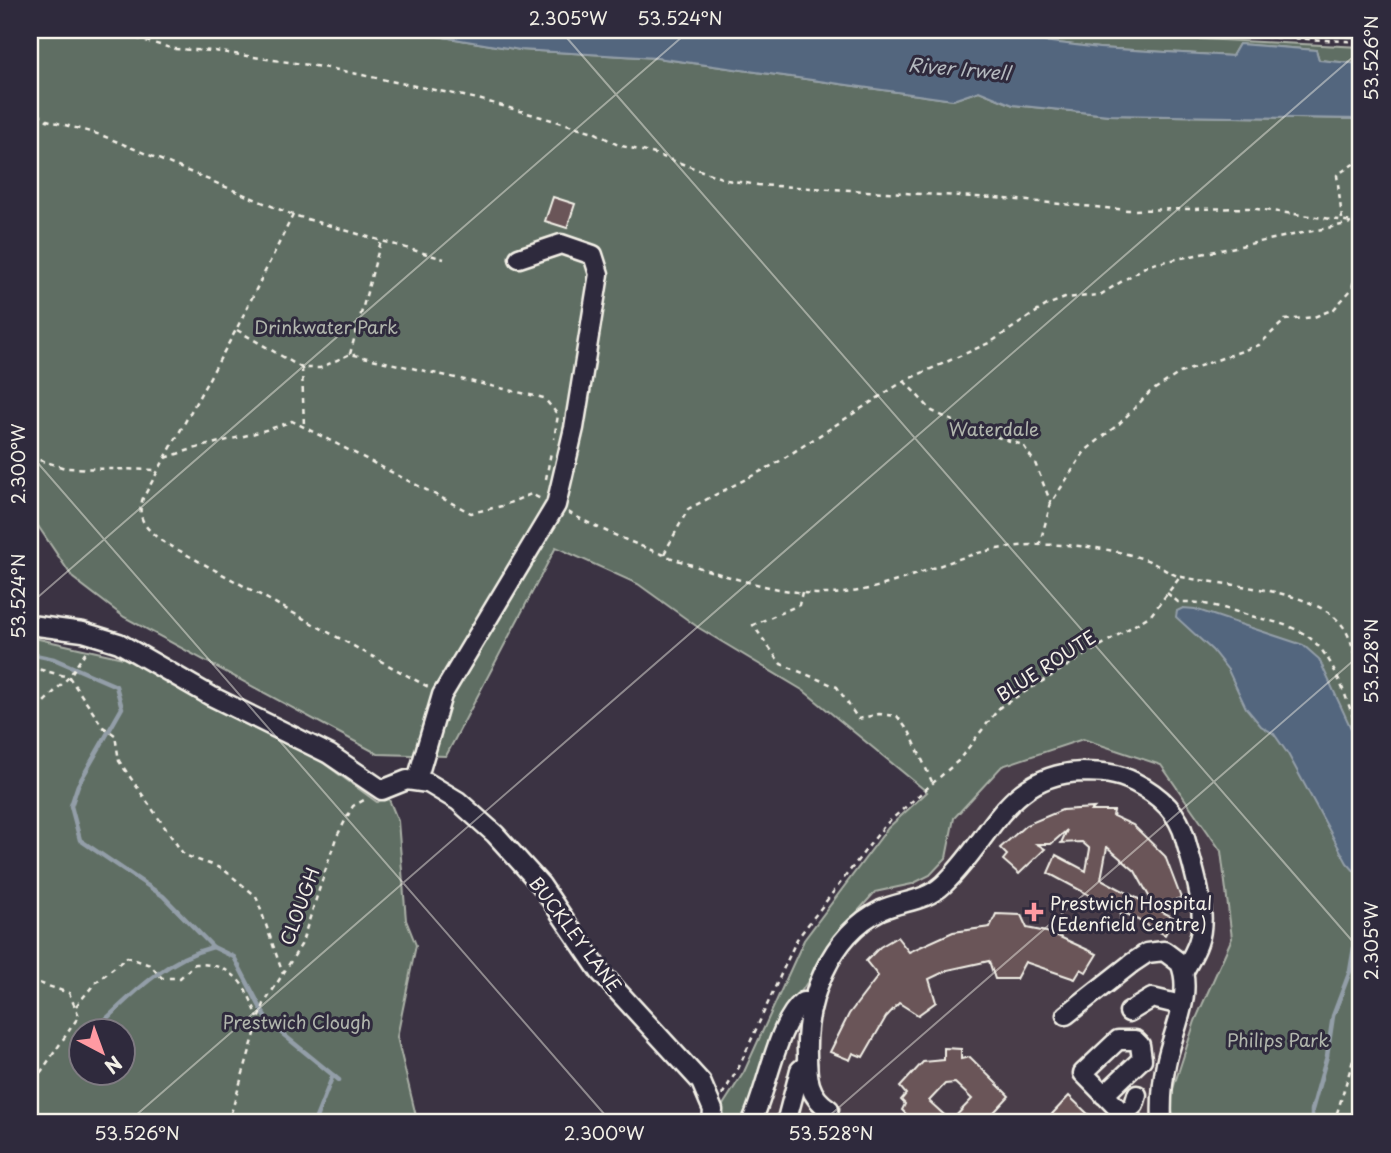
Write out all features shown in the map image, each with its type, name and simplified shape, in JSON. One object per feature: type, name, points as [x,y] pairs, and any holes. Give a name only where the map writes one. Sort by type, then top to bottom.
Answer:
[{"type":"street","points":[[30,625],[93,635],[119,643],[211,696],[329,754],[382,790],[400,782],[417,780],[442,695],[556,505],[574,428],[599,274],[593,255],[561,244],[519,258]]},
{"type":"street","points":[[829,1109],[813,1094],[807,1064],[811,1003],[834,956],[862,923],[891,906],[930,894],[971,854],[1013,798],[1044,778],[1076,772],[1110,773],[1130,780],[1158,796],[1178,821],[1194,873],[1202,921],[1199,942],[1184,971]]},
{"type":"street","name":"BUCKLEY LANE","points":[[417,780],[443,790],[458,801],[518,858],[541,885],[600,972],[701,1082],[713,1117]]},
{"type":"street","points":[[1066,1015],[1147,953],[1164,951],[1180,963],[1186,987],[1166,1063],[1160,1101],[1162,1123]]},
{"type":"street","points":[[1129,1012],[1152,998],[1181,1005]]},
{"type":"street","points":[[751,1123],[763,1099],[788,1022],[803,1002],[811,1003]]},
{"type":"street","points":[[786,1123],[800,1070],[807,1064]]},
{"type":"street","points":[[1104,1095],[1123,1120],[1137,1095]]},
{"type":"path","points":[[107,30],[174,48],[214,51],[328,68],[478,99],[594,132],[618,145],[655,154],[727,180],[1128,210],[1250,208],[1361,223]]},
{"type":"path","points":[[1145,30],[1361,42]]},
{"type":"path","points":[[30,107],[47,120],[101,135],[293,215],[444,259]]},
{"type":"path","points":[[1342,220],[1338,175],[1361,159]]},
{"type":"path","points":[[293,215],[236,330],[139,511],[145,527],[160,540],[442,695]]},
{"type":"path","points":[[664,554],[688,509],[775,464],[904,381],[991,342],[1047,305],[1065,298],[1100,295],[1148,265],[1361,223]]},
{"type":"path","points":[[350,354],[381,241]]},
{"type":"path","points":[[1039,546],[1051,503],[1085,451],[1121,423],[1164,382],[1180,373],[1259,345],[1284,320],[1314,317],[1335,309],[1352,289],[1361,245]]},
{"type":"path","points":[[236,330],[302,368],[320,368],[350,354],[544,398],[558,415],[545,477],[556,505]]},
{"type":"path","points":[[302,368],[304,427]]},
{"type":"path","points":[[904,381],[932,411],[968,428],[1023,445],[1035,463],[1051,503]]},
{"type":"path","points":[[166,458],[226,438],[265,432],[292,421],[471,513],[502,506],[531,494],[606,531],[664,554],[731,576],[802,592],[823,594],[863,591],[912,579],[1001,548],[1039,546],[1101,549],[1145,559],[1180,577],[1253,589],[1316,606],[1342,625],[1361,686]]},
{"type":"path","points":[[30,457],[65,468],[159,470]]},
{"type":"path","name":"BLUE ROUTE","points":[[713,1117],[738,1069],[797,939],[885,825],[958,761],[1000,707],[1151,615],[1180,577]]},
{"type":"path","points":[[802,592],[799,605],[753,625],[781,664],[836,687],[858,719],[879,714],[897,716],[910,733],[933,784]]},
{"type":"path","points":[[1167,593],[1178,602],[1194,601],[1227,609],[1297,629],[1307,636],[1318,645],[1334,673],[1361,739]]},
{"type":"path","points":[[30,716],[69,677],[86,653],[93,635]]},
{"type":"path","points":[[30,667],[69,677],[103,727],[115,735],[119,761],[184,855],[223,869],[256,896],[283,974]]},
{"type":"path","name":"CLOUGH","points":[[228,1123],[259,1021],[300,945],[337,838],[353,806],[382,790]]},
{"type":"path","points":[[76,1006],[95,983],[127,957],[150,965],[162,978],[180,978],[195,964],[216,964],[237,976],[259,1021]]},
{"type":"path","points":[[30,980],[69,993],[79,1016],[30,1088]]},
{"type":"path","points":[[1334,1123],[1361,1034]]},
{"type":"shaded area","name":"Prestwich Hospital (Edenfield Centre)","points":[[1083,739],[1161,765],[1221,851],[1232,938],[1195,1021],[1170,1098],[1174,1123],[734,1123],[809,949],[954,818],[1002,766]]},
{"type":"green space","points":[[30,30],[402,30],[520,50],[657,58],[953,100],[979,91],[1013,105],[1109,115],[1361,119],[1361,1123],[1174,1123],[1170,1098],[1195,1021],[1232,938],[1221,851],[1161,765],[1083,739],[1002,766],[954,818],[946,858],[930,875],[912,884],[875,892],[842,929],[797,998],[759,1097],[741,1123],[720,1123],[721,1108],[744,1072],[804,940],[888,828],[927,792],[804,691],[699,628],[638,584],[556,547],[446,756],[378,754],[124,617],[73,578],[30,514]]},
{"type":"green space","points":[[954,30],[1122,30],[1142,36],[1361,47],[1361,64],[1319,60],[1316,50],[1239,44],[1232,56],[1099,48]]},
{"type":"green space","points":[[1226,30],[1361,30],[1361,38]]},
{"type":"green space","name":"Prestwich Clough","points":[[30,637],[132,660],[318,759],[377,802],[388,797],[398,821],[406,920],[416,945],[397,1037],[416,1116],[430,1123],[30,1123]]},
{"type":"water","name":"River Irwell","points":[[402,30],[954,30],[1099,48],[1232,56],[1239,44],[1316,50],[1319,60],[1361,64],[1361,119],[1109,115],[1013,105],[979,91],[953,100],[657,58],[520,50]]},
{"type":"water","points":[[1183,608],[1195,609],[1303,645],[1319,659],[1361,750],[1361,870],[1357,874],[1347,863],[1288,754],[1274,734],[1261,726],[1246,708],[1228,670],[1212,650],[1176,617],[1177,611]]},
{"type":"building","points":[[553,197],[575,204],[567,228],[545,221]]},
{"type":"building","points":[[1094,808],[1091,811],[1114,811],[1113,816],[1133,825],[1165,856],[1181,898],[1171,901],[1172,903],[1155,907],[1135,871],[1107,847],[1101,879],[1174,918],[1165,935],[1127,914],[1120,918],[1121,912],[1048,873],[1056,855],[1086,871],[1090,849],[1082,842],[1061,843],[1067,830],[1051,844],[1037,844],[1045,849],[1019,874],[1003,860],[1007,855],[1000,848],[1026,825],[1062,810]]},
{"type":"building","points":[[996,914],[1021,915],[1027,928],[1051,933],[1097,954],[1086,972],[1081,969],[1075,979],[1025,962],[1016,979],[995,979],[989,961],[948,970],[929,979],[936,1002],[918,1015],[899,1003],[886,1017],[863,1057],[853,1053],[850,1060],[830,1052],[849,1014],[878,976],[866,961],[880,947],[897,937],[909,952],[953,932],[990,927]]},
{"type":"building","points":[[944,1048],[961,1049],[961,1059],[970,1057],[1009,1096],[984,1123],[915,1123],[902,1110],[905,1104],[901,1100],[906,1094],[900,1087],[923,1062],[944,1060]],"holes":[[[955,1083],[972,1099],[951,1121],[929,1101],[945,1084]]]},
{"type":"building","points":[[1069,1096],[1089,1115],[1080,1123],[1061,1123],[1052,1114]]},
{"type":"waterway","points":[[30,654],[54,659],[116,686],[122,708],[78,785],[71,806],[80,840],[163,896],[213,947],[234,957],[268,1022],[339,1080]]},
{"type":"waterway","points":[[1357,874],[1361,907]]},
{"type":"waterway","points":[[1312,1123],[1312,1110],[1327,1056],[1333,1016],[1350,971],[1361,907]]},
{"type":"waterway","points":[[109,1016],[154,976],[182,959],[213,947]]},
{"type":"waterway","points":[[314,1123],[333,1075]]},
{"type":"place","name":"Prestwich Hospital (Edenfield Centre)","points":[[1034,912]]},
{"type":"park label","name":"Drinkwater Park","points":[[326,326]]},
{"type":"park label","name":"Waterdale","points":[[994,428]]},
{"type":"park label","name":"Philips Park","points":[[1278,1039]]}]
